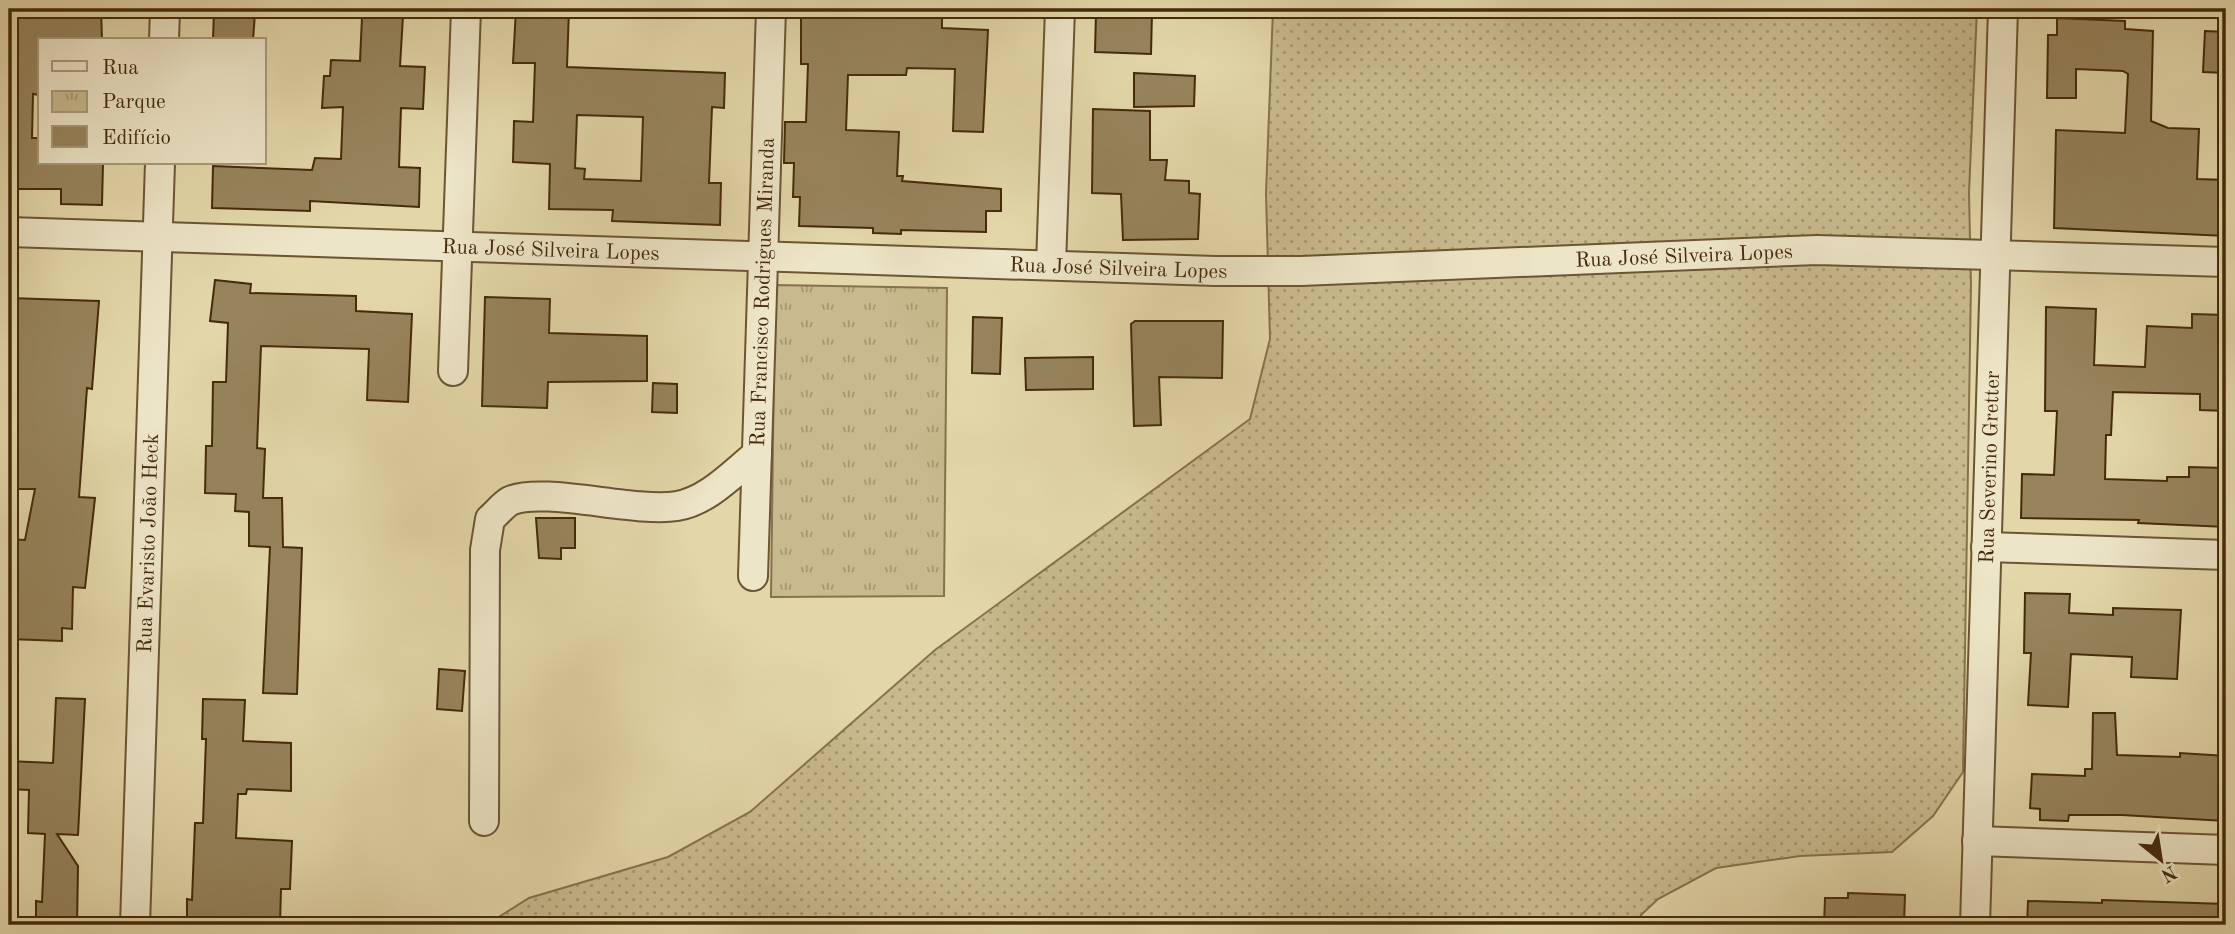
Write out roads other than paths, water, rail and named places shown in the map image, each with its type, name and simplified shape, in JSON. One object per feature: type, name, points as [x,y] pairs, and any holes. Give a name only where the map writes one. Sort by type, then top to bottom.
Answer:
[{"type":"street","points":[[164,38],[165,9]]},
{"type":"street","points":[[453,371],[466,9]]},
{"type":"street","name":"Rua Francisco Rodrigues Miranda","points":[[753,576],[771,9]]},
{"type":"street","points":[[1051,265],[1060,9]]},
{"type":"street","name":"Rua Severino Gretter","points":[[1975,925],[2003,9]]},
{"type":"street","name":"Rua Evaristo João Heck","points":[[135,925],[160,164]]},
{"type":"street","name":"Rua José Silveira Lopes","points":[[9,232],[1301,271],[1817,250],[2226,262]]},
{"type":"street","points":[[484,821],[485,550],[490,519],[510,501],[542,498],[656,507],[679,506],[704,496],[757,454]]},
{"type":"street","points":[[1986,547],[2226,555]]},
{"type":"street","points":[[1977,841],[2226,850]]}]
